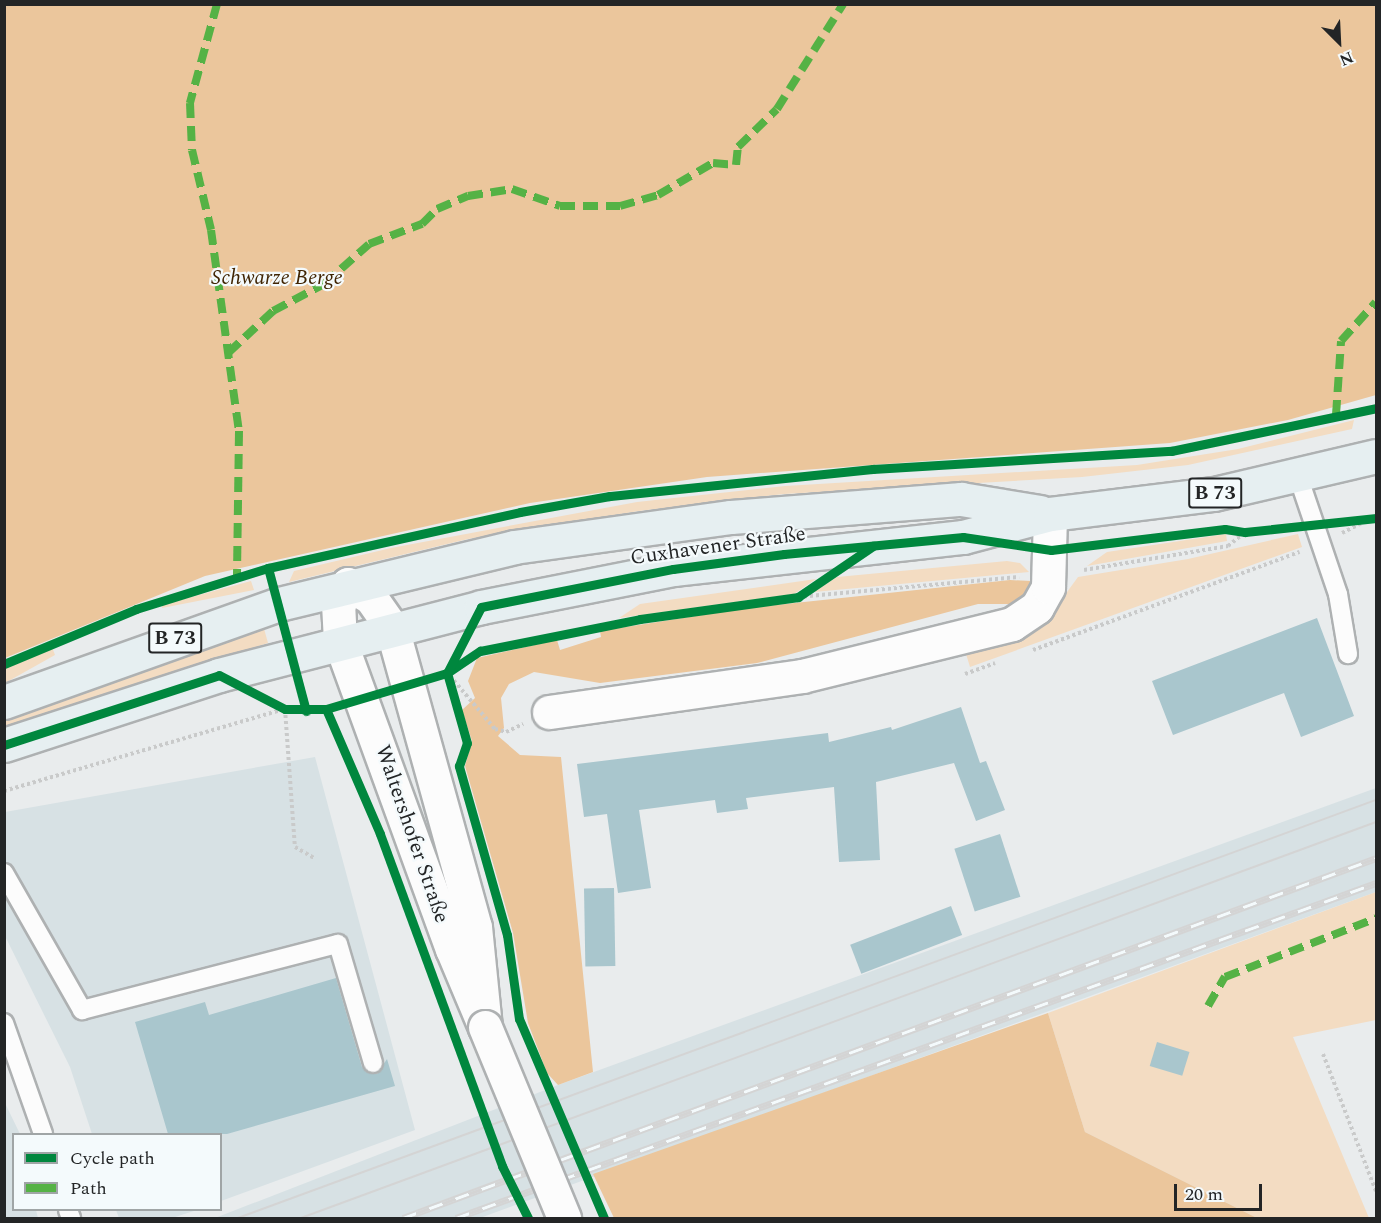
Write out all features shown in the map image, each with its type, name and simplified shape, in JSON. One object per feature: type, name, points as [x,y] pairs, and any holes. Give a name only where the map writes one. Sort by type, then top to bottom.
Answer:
[{"type":"main road","name":"Cuxhavener Straße","points":[[4,745],[340,641],[392,628],[673,569],[963,537],[1050,514],[1158,503],[1298,476],[1377,456]]},
{"type":"main road","name":"Cuxhavener Straße","points":[[4,702],[193,631],[348,584],[514,547],[731,516],[961,499],[1050,514]]},
{"type":"main road","points":[[549,712],[802,676],[1012,624],[1037,608],[1048,587],[1050,514]]},
{"type":"main road","name":"Waltershofer Straße","points":[[485,1026],[475,927],[392,628],[371,598],[348,584],[338,606],[340,641],[452,949],[564,1218]]},
{"type":"lane","points":[[1298,476],[1338,594],[1348,654]]},
{"type":"lane","points":[[4,873],[82,1010],[338,945],[373,1063]]},
{"type":"lane","points":[[4,1023],[43,1133]]},
{"type":"path","points":[[1029,651],[1321,544],[1369,519]]},
{"type":"path","points":[[1225,529],[1245,532]]},
{"type":"path","points":[[1084,570],[1228,546],[1245,532]]},
{"type":"path","points":[[798,597],[1032,576]]},
{"type":"path","points":[[798,597],[818,584]]},
{"type":"path","points":[[965,674],[1007,659]]},
{"type":"path","points":[[452,663],[447,673],[495,729],[506,732],[549,712]]},
{"type":"path","points":[[266,700],[285,709]]},
{"type":"path","points":[[4,791],[285,709]]},
{"type":"path","points":[[285,709],[295,847],[314,858]]},
{"type":"path","points":[[1323,1054],[1377,1191]]},
{"type":"shaded area","points":[[1354,420],[1352,429],[1188,465],[1082,477],[784,494],[639,511],[468,539],[289,582],[294,571],[391,548],[637,502],[785,486],[1137,465],[1238,449]]},
{"type":"shaded area","points":[[1226,534],[1227,541],[1087,566],[1107,552]]},
{"type":"shaded area","points":[[1298,534],[1302,547],[970,667],[966,654],[1040,629],[1078,577],[1188,559]]},
{"type":"shaded area","points":[[1007,561],[1020,563],[1029,572],[814,592],[837,577]]},
{"type":"shaded area","points":[[816,579],[794,594],[619,618],[640,604]]},
{"type":"shaded area","points":[[251,581],[254,590],[162,608],[162,605]]},
{"type":"shaded area","points":[[263,625],[268,643],[5,727],[5,718]]},
{"type":"shaded area","points":[[52,647],[55,655],[5,683],[5,668]]},
{"type":"shaded area","points":[[315,757],[415,1130],[222,1201],[222,1133],[92,1133],[70,1067],[5,936],[5,812]]},
{"type":"shaded area","points":[[1376,788],[1376,892],[480,1218],[215,1218],[558,1085]]},
{"type":"shaded area","points":[[1376,892],[1376,1020],[1293,1037],[1369,1218],[1257,1218],[1085,1132],[1048,1013]]},
{"type":"shaded area","points":[[4,1101],[20,1133],[12,1133],[12,1211],[36,1211],[38,1218],[5,1218]]},
{"type":"shaded area","points":[[116,1211],[194,1211],[172,1218],[119,1218]]},
{"type":"green space","name":"Schwarze Berge","points":[[5,4],[1376,5],[1376,395],[1288,420],[1170,443],[707,477],[530,503],[205,576],[5,658]]},
{"type":"green space","points":[[1010,580],[1031,581],[1030,591],[1016,604],[978,604],[757,663],[600,683],[534,672],[509,684],[501,698],[504,728],[498,736],[520,755],[561,757],[593,1072],[558,1085],[547,1073],[528,1023],[513,933],[465,766],[472,741],[462,710],[475,698],[468,681],[477,658],[557,640],[560,650],[601,637],[600,631],[747,608]]},
{"type":"green space","points":[[1048,1013],[1085,1132],[1257,1218],[614,1218],[593,1174]]},
{"type":"building","points":[[1317,618],[1354,716],[1301,737],[1284,693],[1173,735],[1152,681]]},
{"type":"building","points":[[961,707],[980,763],[986,761],[1005,810],[976,821],[954,763],[876,782],[880,860],[839,862],[834,787],[746,798],[748,809],[717,813],[715,800],[639,810],[651,888],[618,893],[607,814],[584,817],[577,764],[828,733],[829,742],[891,727],[892,730]]},
{"type":"building","points":[[1000,834],[1020,897],[975,912],[954,849]]},
{"type":"building","points":[[614,888],[615,966],[585,967],[584,889]]},
{"type":"building","points":[[951,906],[962,935],[861,974],[850,945]]},
{"type":"building","points":[[336,978],[362,1067],[377,1074],[387,1059],[395,1086],[227,1134],[168,1133],[135,1022],[205,1002],[209,1015]]},
{"type":"building","points":[[1157,1042],[1190,1052],[1182,1076],[1150,1066]]},
{"type":"tram line","points":[[238,1218],[1376,800]]},
{"type":"tram line","points":[[301,1218],[1376,822]]},
{"type":"railway","points":[[403,1218],[1376,858]]},
{"type":"railway","points":[[456,1218],[1376,883]]},
{"type":"marked path","points":[[217,4],[190,103],[192,150],[211,230],[239,431],[237,577]]},
{"type":"marked path","points":[[228,353],[273,311],[324,284],[369,244],[422,224],[437,209],[468,196],[512,189],[560,206],[620,206],[658,195],[713,163],[736,165],[738,147],[777,109],[843,4]]},
{"type":"marked path","points":[[1336,415],[1341,341],[1376,302]]},
{"type":"marked path","points":[[1208,1006],[1225,977],[1376,918]]},
{"type":"cycle path","points":[[4,664],[136,609],[268,568],[520,512],[610,496],[873,469],[1171,451],[1376,408]]},
{"type":"cycle path","points":[[604,1218],[519,1019],[507,935],[459,766],[467,743],[447,673],[481,607],[673,569],[784,554],[963,537],[1051,550],[1225,529],[1245,532],[1376,518]]},
{"type":"cycle path","points":[[4,745],[219,675],[285,709],[326,709],[447,673],[480,651],[640,619],[798,597],[873,546]]},
{"type":"cycle path","points":[[268,568],[306,711]]},
{"type":"cycle path","points":[[326,709],[380,834],[502,1166],[528,1218]]}]
